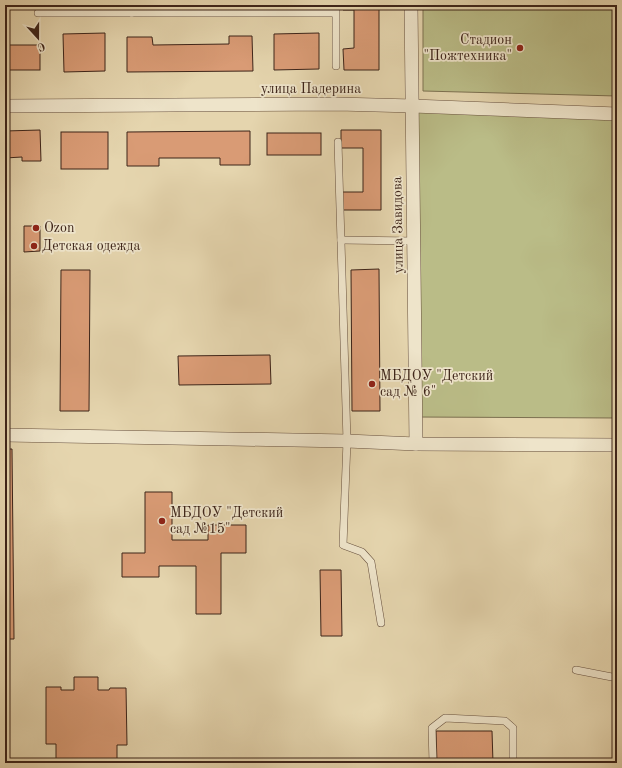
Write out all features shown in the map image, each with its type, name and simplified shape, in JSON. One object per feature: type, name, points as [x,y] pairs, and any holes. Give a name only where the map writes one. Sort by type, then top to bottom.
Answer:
[{"type":"street","name":"улица Завидова","points":[[412,5],[416,444]]},
{"type":"street","name":"улица Падерина","points":[[5,106],[338,104],[617,114]]},
{"type":"street","points":[[5,435],[347,441],[416,444],[617,445]]},
{"type":"lane","points":[[131,5],[132,13]]},
{"type":"lane","points":[[336,5],[336,66]]},
{"type":"lane","points":[[38,13],[335,13]]},
{"type":"lane","points":[[338,142],[347,441],[342,545],[362,552],[371,562],[381,623]]},
{"type":"lane","points":[[341,240],[414,241]]},
{"type":"lane","points":[[576,670],[617,678]]},
{"type":"lane","points":[[433,763],[432,728],[445,718],[505,721],[513,728],[513,763]]},
{"type":"green space","name":"Стадион \"Пожтехника\"","points":[[423,5],[617,5],[617,96],[423,91]]},
{"type":"green space","points":[[413,106],[617,114],[617,418],[416,417]]},
{"type":"building","points":[[343,5],[379,5],[379,70],[344,70],[343,49],[354,48],[354,10],[343,10]]},
{"type":"building","points":[[105,33],[105,71],[64,72],[63,34]]},
{"type":"building","points":[[319,33],[319,69],[274,70],[274,34]]},
{"type":"building","points":[[229,36],[252,36],[253,71],[127,72],[127,37],[152,37],[153,45],[229,44]]},
{"type":"building","points":[[5,45],[40,45],[40,70],[5,70]]},
{"type":"building","points":[[40,130],[41,161],[22,161],[22,157],[5,158],[5,131]]},
{"type":"building","points":[[341,130],[381,130],[381,210],[341,210],[341,192],[363,192],[363,148],[341,148]]},
{"type":"building","points":[[250,131],[250,165],[220,165],[220,158],[159,158],[159,166],[127,166],[127,132]]},
{"type":"building","points":[[61,132],[108,132],[108,169],[61,169]]},
{"type":"building","points":[[267,133],[321,133],[321,155],[267,155]]},
{"type":"building","points":[[24,226],[40,226],[40,251],[24,252]]},
{"type":"building","points":[[379,269],[380,411],[352,411],[351,270]]},
{"type":"building","points":[[61,270],[90,270],[89,411],[60,411]]},
{"type":"building","points":[[270,355],[271,384],[179,385],[178,356]]},
{"type":"building","points":[[5,449],[12,449],[14,639],[5,639]]},
{"type":"building","points":[[145,492],[172,492],[172,540],[208,540],[208,525],[246,525],[246,553],[221,553],[221,614],[196,614],[196,566],[159,566],[159,577],[122,577],[122,553],[145,553]]},
{"type":"building","points":[[320,570],[341,570],[342,636],[321,636]]},
{"type":"building","points":[[74,677],[98,677],[98,690],[126,688],[127,745],[117,745],[117,763],[56,763],[56,744],[46,744],[46,687],[61,687],[61,690],[74,690]]},
{"type":"building","points":[[436,731],[492,731],[493,763],[437,763]]},
{"type":"place","name":"Стадион \"Пожтехника\"","points":[[520,48]]},
{"type":"place","name":"Ozon","points":[[36,228]]},
{"type":"place","name":"Детская одежда","points":[[34,246]]},
{"type":"place","name":"МБДОУ \"Детский сад № 6\"","points":[[372,384]]},
{"type":"place","name":"МБДОУ \"Детский сад №15\"","points":[[162,521]]}]
